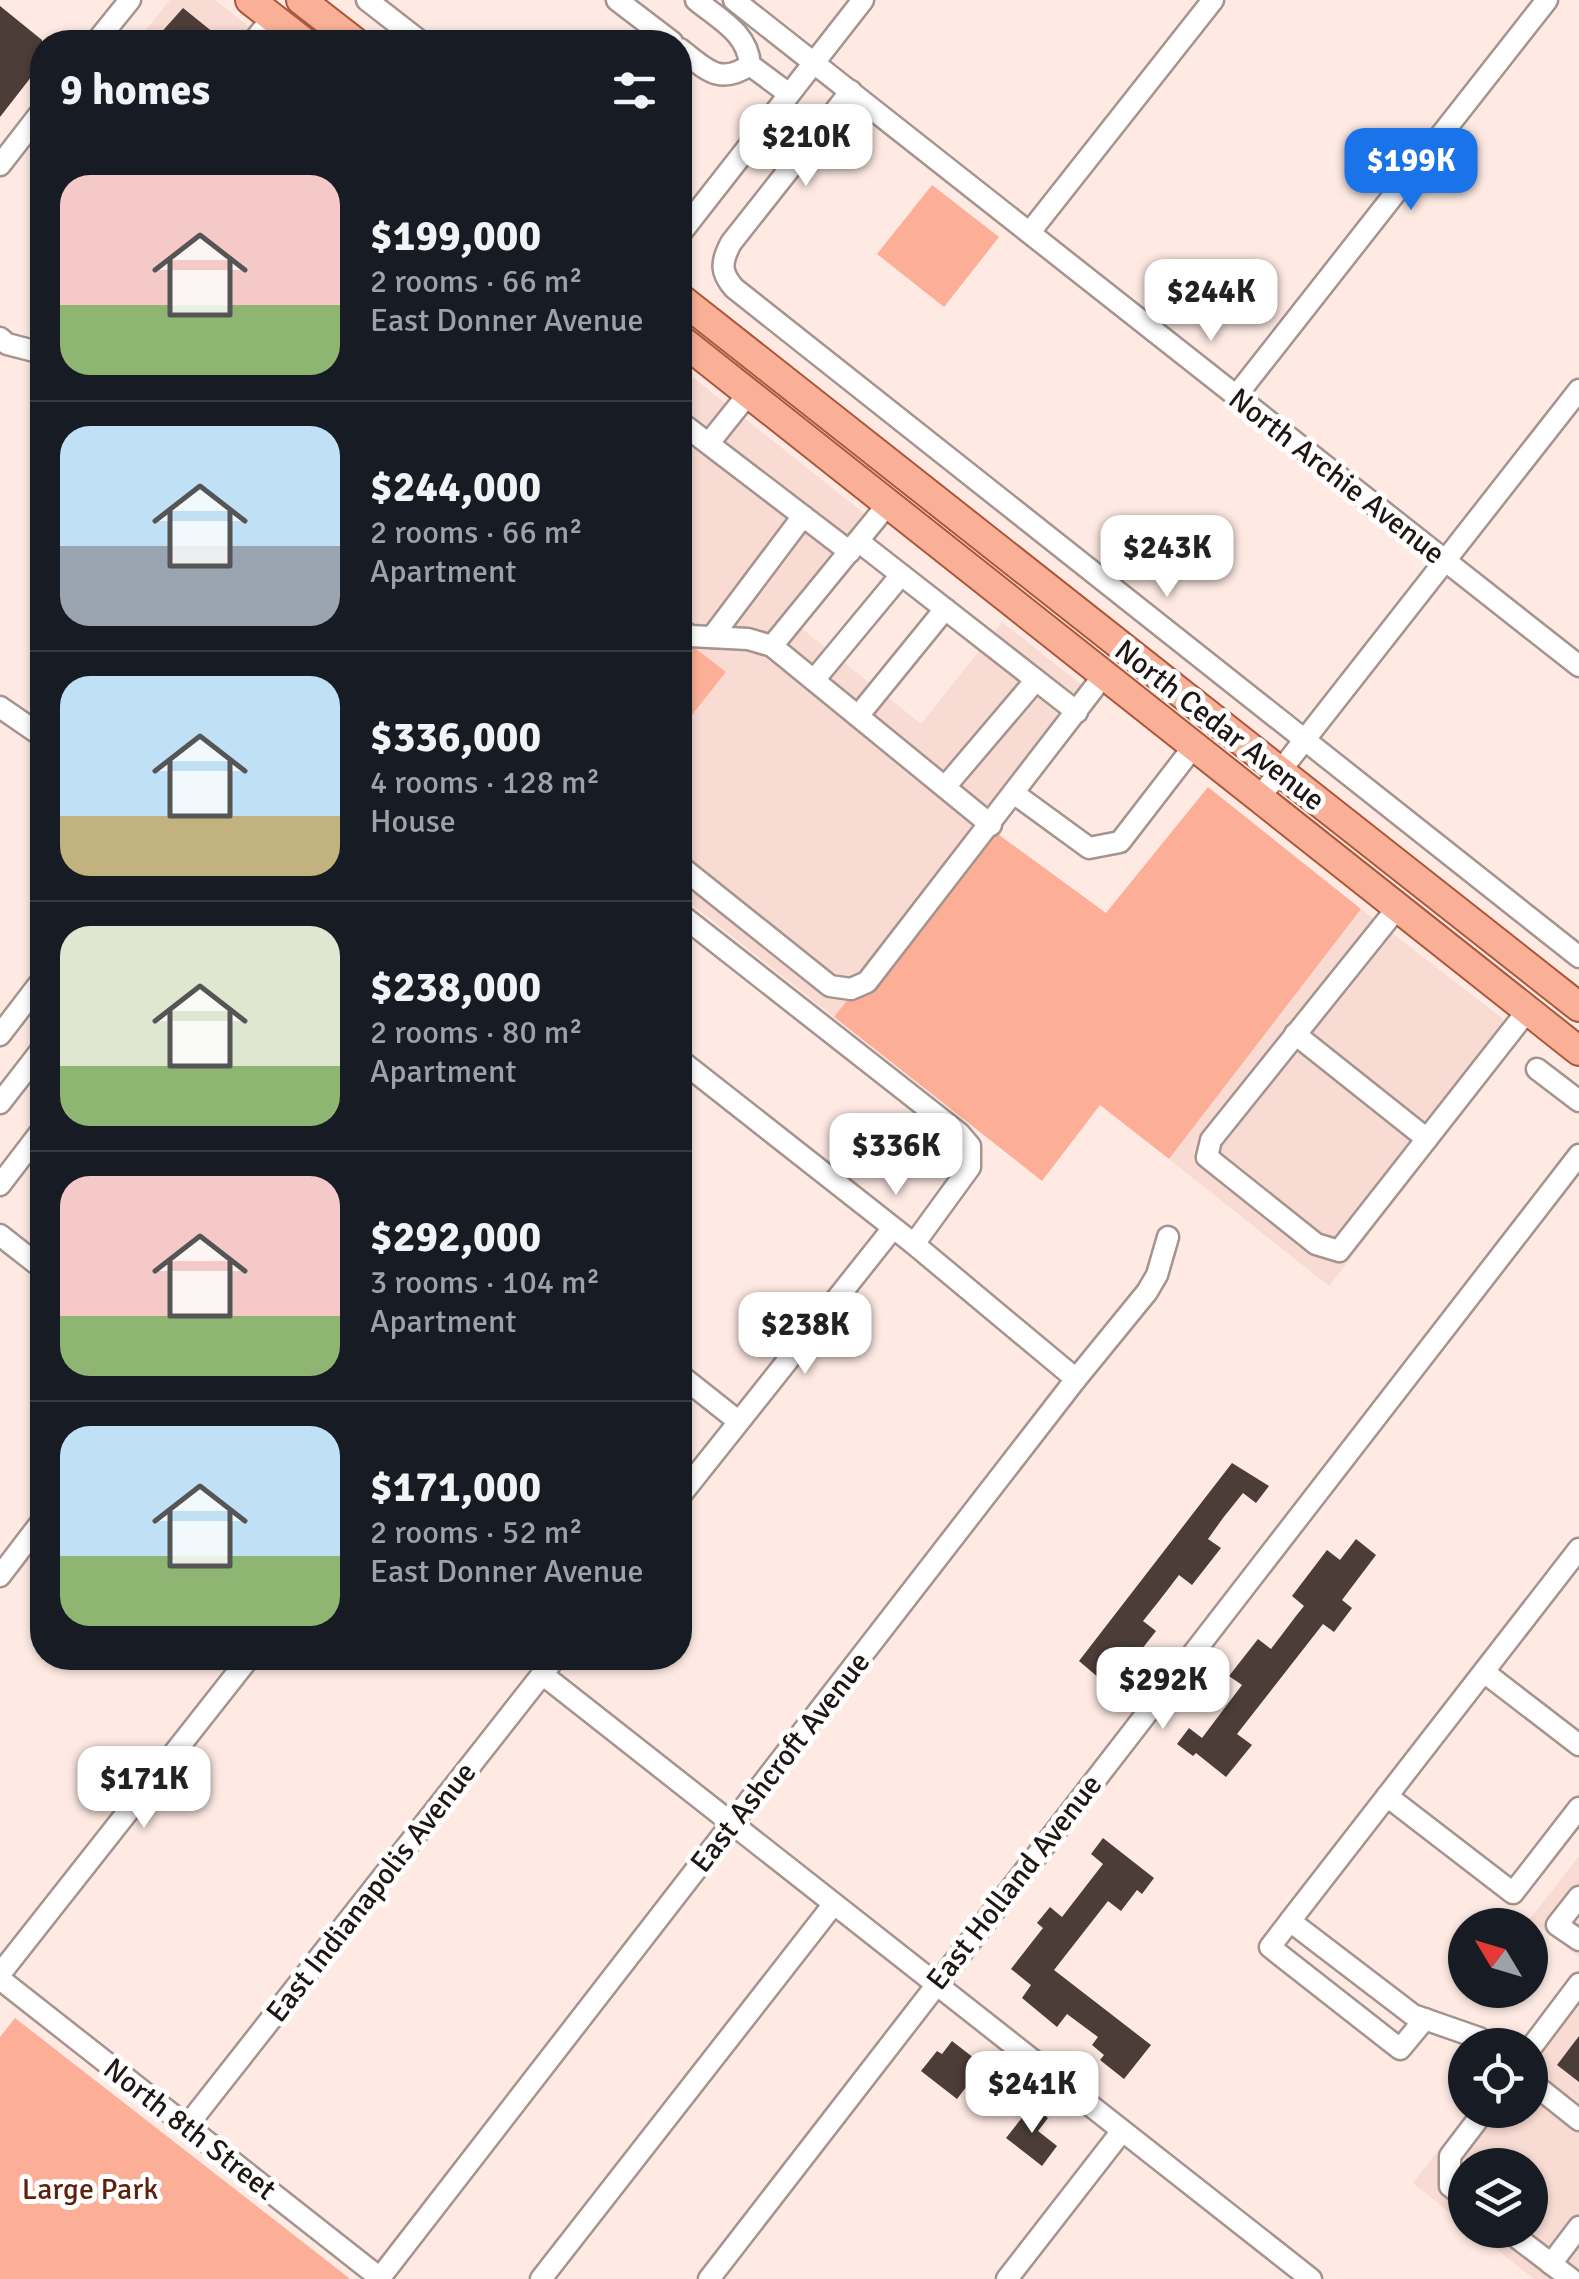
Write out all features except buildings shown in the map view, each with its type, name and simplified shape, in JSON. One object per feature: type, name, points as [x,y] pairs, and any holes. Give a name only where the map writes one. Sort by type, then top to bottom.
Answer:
[{"type":"main road","points":[[250,0],[288,30]]},
{"type":"main road","points":[[301,0],[340,30]]},
{"type":"main road","name":"North Cedar Avenue","points":[[692,307],[1579,1006]]},
{"type":"main road","name":"North Cedar Avenue","points":[[692,348],[1579,1050]]},
{"type":"main road","points":[[888,504],[902,497],[912,500],[973,542],[996,548]]},
{"type":"street","points":[[106,30],[130,0]]},
{"type":"street","points":[[617,0],[656,30]]},
{"type":"street","points":[[696,0],[742,37],[749,50],[750,65],[789,94]]},
{"type":"street","name":"North Archie Avenue","points":[[734,0],[1579,666]]},
{"type":"street","points":[[692,219],[863,0]]},
{"type":"street","points":[[1030,232],[1213,0]]},
{"type":"street","points":[[1236,396],[1548,0]]},
{"type":"street","points":[[371,1],[406,30]]},
{"type":"street","points":[[262,30],[272,18]]},
{"type":"street","points":[[692,57],[718,75],[735,76],[750,65]]},
{"type":"street","points":[[851,91],[731,243],[722,260],[724,276],[1579,957]]},
{"type":"street","points":[[0,165],[30,126]]},
{"type":"street","points":[[0,338],[6,344],[30,349]]},
{"type":"street","points":[[1260,798],[1579,390]]},
{"type":"street","points":[[708,443],[749,393]]},
{"type":"street","points":[[692,431],[803,516],[902,575],[1077,712]]},
{"type":"street","points":[[772,646],[888,504]]},
{"type":"street","points":[[712,637],[803,516]]},
{"type":"street","points":[[814,680],[902,575]]},
{"type":"street","points":[[858,716],[945,609]]},
{"type":"street","points":[[692,636],[748,639],[772,646],[991,825]]},
{"type":"street","points":[[692,876],[830,986],[851,989],[867,982],[1104,675]]},
{"type":"street","points":[[944,787],[1036,680]]},
{"type":"street","points":[[0,707],[30,728]]},
{"type":"street","points":[[1014,794],[1089,848],[1120,842],[1194,746]]},
{"type":"street","points":[[1398,907],[1211,1140],[1207,1158],[1316,1244],[1339,1252],[1528,1010]]},
{"type":"street","points":[[692,923],[959,1133],[970,1146],[970,1167],[914,1244]]},
{"type":"street","points":[[0,1035],[30,996]]},
{"type":"street","points":[[1295,1034],[1426,1139]]},
{"type":"street","points":[[0,1103],[30,1064]]},
{"type":"street","points":[[1537,1068],[1579,1101]]},
{"type":"street","points":[[692,1069],[914,1244],[1076,1379]]},
{"type":"street","points":[[0,1185],[30,1146]]},
{"type":"street","name":"East Holland Avenue","points":[[709,2279],[1579,1155]]},
{"type":"street","points":[[692,1480],[893,1228]]},
{"type":"street","points":[[0,1235],[30,1259]]},
{"type":"street","name":"East Ashcroft Avenue","points":[[380,2278],[1076,1379],[1148,1292],[1168,1238]]},
{"type":"street","points":[[692,1385],[738,1421]]},
{"type":"street","points":[[0,1576],[30,1537]]},
{"type":"street","points":[[1425,2019],[1400,2049],[1270,1946],[1579,1549]]},
{"type":"street","points":[[0,1976],[240,1670]]},
{"type":"street","name":"East Indianapolis Avenue","points":[[187,2126],[546,1670]]},
{"type":"street","points":[[554,1670],[833,1905],[1308,2278]]},
{"type":"street","points":[[1484,1672],[1579,1745]]},
{"type":"street","points":[[1387,1796],[1513,1893],[1579,1808]]},
{"type":"street","points":[[1579,1897],[1558,1924],[1579,1940]]},
{"type":"street","points":[[542,2279],[833,1905]]},
{"type":"street","points":[[1290,1921],[1413,2015],[1451,2028]]},
{"type":"street","name":"North 8th Street","points":[[0,1976],[380,2278]]},
{"type":"street","points":[[1546,2028],[1579,1984]]},
{"type":"street","points":[[1548,2095],[1579,2120]]},
{"type":"street","points":[[1456,2148],[1471,2128]]},
{"type":"street","points":[[1007,2279],[1122,2131]]},
{"type":"street","points":[[1551,2264],[1579,2227]]},
{"type":"street","points":[[1530,2248],[1571,2279]]},
{"type":"shaded area","points":[[170,0],[215,0],[254,30],[146,30]]},
{"type":"shaded area","points":[[692,377],[865,514],[786,616],[921,724],[1002,622],[1088,690],[834,1017],[692,905],[692,715],[726,672],[692,645]]},
{"type":"shaded area","points":[[1361,909],[1503,1019],[1503,1062],[1329,1286],[1169,1159]]},
{"type":"shaded area","points":[[1579,1856],[1579,1957],[1548,1933],[1548,1908],[1539,1908]]},
{"type":"shaded area","points":[[1579,1969],[1579,2279],[1534,2279],[1495,2248],[1548,2248],[1548,2148],[1448,2148],[1448,2211],[1413,2183],[1455,2128],[1548,2128],[1548,2028],[1533,2028]]},
{"type":"green space","points":[[932,185],[999,237],[944,307],[877,254]]},
{"type":"green space","points":[[692,645],[726,672],[692,715]]},
{"type":"green space","points":[[1208,787],[1361,909],[1169,1159],[1100,1105],[1042,1181],[834,1017],[984,824],[1106,913]]},
{"type":"green space","name":"Large Park","points":[[15,2018],[349,2279],[0,2279],[0,2037]]}]
